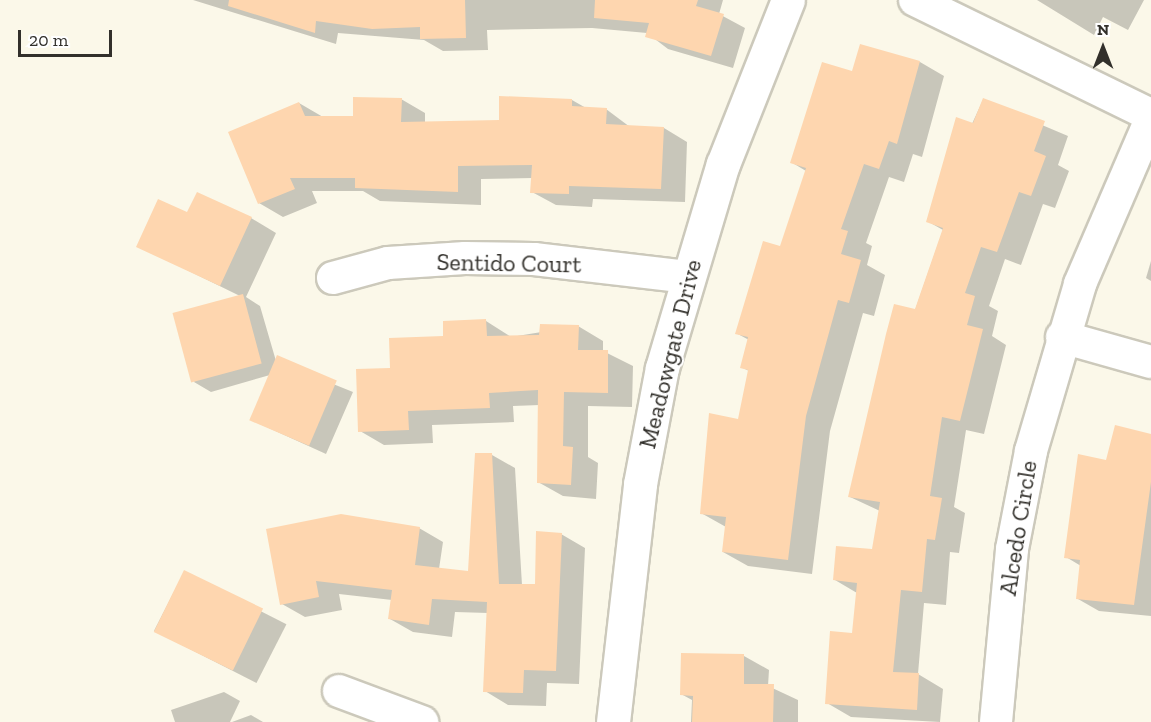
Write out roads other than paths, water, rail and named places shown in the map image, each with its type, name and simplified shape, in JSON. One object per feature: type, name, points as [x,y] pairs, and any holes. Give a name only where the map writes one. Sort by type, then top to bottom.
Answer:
[{"type":"street","name":"Meadowgate Drive","points":[[614,722],[640,484],[687,277],[723,164],[788,0]]},
{"type":"street","points":[[915,0],[1151,117]]},
{"type":"street","name":"Alcedo Circle","points":[[996,722],[1012,549],[1031,451],[1062,337],[1116,191],[1151,117]]},
{"type":"street","name":"Sentido Court","points":[[333,278],[388,263],[465,258],[534,259],[687,277]]},
{"type":"street","points":[[1062,337],[1151,362]]},
{"type":"street","points":[[339,691],[422,722]]}]
